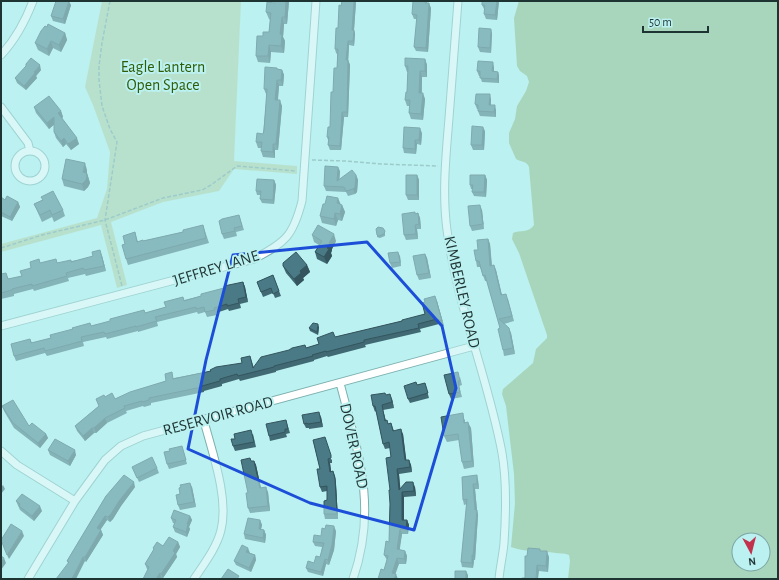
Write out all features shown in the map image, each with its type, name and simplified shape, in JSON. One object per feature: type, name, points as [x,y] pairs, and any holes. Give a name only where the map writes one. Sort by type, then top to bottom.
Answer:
[{"type":"street","points":[[1,55],[13,42],[26,20],[33,1]]},
{"type":"street","name":"JEFFREY LANE","points":[[1,326],[254,259],[274,248],[288,235],[296,221],[302,201],[316,1]]},
{"type":"street","name":"KIMBERLEY ROAD","points":[[458,1],[445,166],[447,229],[453,264],[486,387],[502,454],[505,485],[505,515],[504,544],[499,579]]},
{"type":"street","points":[[1,107],[28,143],[30,151]]},
{"type":"street","points":[[30,151],[38,153],[42,156],[46,166],[42,176],[34,181],[28,181],[19,177],[15,168],[15,164],[20,155],[24,152],[30,151]]},
{"type":"street","name":"RESERVOIR ROAD","points":[[28,579],[75,501],[105,460],[121,446],[143,436],[474,346]]},
{"type":"street","name":"DOVER ROAD","points":[[340,383],[360,460],[365,495],[365,527],[353,579]]},
{"type":"street","points":[[194,579],[212,550],[221,530],[223,508],[221,487],[204,420]]},
{"type":"street","points":[[1,451],[17,465],[75,501]]},
{"type":"path","points":[[110,1],[99,66],[100,94],[102,106],[110,129],[117,142],[105,220],[124,294]]},
{"type":"path","points":[[304,159],[445,166]]},
{"type":"path","points":[[1,248],[42,235],[105,220],[163,198],[202,190],[237,166],[304,172]]},
{"type":"highlighted area","points":[[367,242],[442,326],[456,388],[414,530],[310,503],[188,449],[206,360],[233,255]]},
{"type":"green space","name":"Eagle Lantern Open Space","points":[[102,1],[241,1],[234,161],[297,166],[297,174],[234,169],[219,191],[163,202],[111,222],[127,285],[117,288],[101,225],[1,252],[1,244],[97,218],[107,189],[110,152],[85,87]]},
{"type":"green space","points":[[519,1],[778,1],[778,579],[568,579],[570,561],[569,555],[522,550],[511,547],[515,503],[514,474],[506,406],[502,394],[503,389],[533,363],[536,349],[547,338],[519,253],[512,239],[513,233],[530,229],[534,225],[529,167],[525,163],[516,159],[509,143],[509,133],[515,119],[517,106],[526,91],[529,82],[527,76],[520,71],[517,66],[514,18]]},
{"type":"building","points":[[56,1],[69,1],[63,19],[51,16]]},
{"type":"building","points":[[275,1],[286,1],[285,17],[282,17],[280,34],[282,35],[281,46],[269,45],[268,56],[256,56],[257,36],[263,36],[263,32],[269,32],[271,13],[266,12],[267,2],[275,3]]},
{"type":"building","points":[[342,1],[354,1],[352,30],[354,30],[353,41],[348,41],[346,60],[348,60],[347,112],[342,112],[340,146],[328,145],[329,137],[327,137],[328,127],[330,127],[331,92],[333,92],[334,68],[337,68],[338,49],[335,49],[336,28],[338,28],[339,5],[341,6]]},
{"type":"building","points":[[413,1],[425,1],[425,3],[429,3],[426,48],[414,47],[417,15],[412,14]]},
{"type":"building","points":[[482,1],[497,1],[495,15],[484,14],[485,5],[482,5]]},
{"type":"building","points":[[48,24],[65,33],[59,45],[51,41],[47,49],[35,43],[41,31],[45,26],[47,27]]},
{"type":"building","points":[[479,28],[491,29],[490,48],[478,47]]},
{"type":"building","points":[[31,58],[40,65],[24,86],[15,78]]},
{"type":"building","points":[[405,58],[425,59],[425,71],[420,71],[419,93],[423,93],[421,114],[409,113],[410,100],[405,100],[407,92],[408,66],[405,66]]},
{"type":"building","points":[[478,61],[493,62],[492,71],[498,72],[497,79],[480,78],[480,71],[477,71]]},
{"type":"building","points":[[265,67],[282,70],[281,80],[277,80],[275,100],[280,100],[276,144],[273,144],[273,152],[261,151],[262,142],[256,142],[257,133],[263,134],[264,130],[267,89],[264,89]]},
{"type":"building","points":[[476,94],[490,94],[489,105],[495,105],[494,112],[478,111],[478,105],[475,104]]},
{"type":"building","points":[[49,96],[61,111],[58,113],[77,138],[68,144],[64,138],[61,141],[54,132],[54,117],[47,123],[34,107]]},
{"type":"building","points":[[472,126],[483,127],[482,145],[471,145]]},
{"type":"building","points":[[404,127],[420,128],[419,140],[415,140],[415,149],[403,148]]},
{"type":"building","points":[[66,159],[85,163],[83,172],[86,173],[87,176],[86,180],[82,184],[62,179]]},
{"type":"building","points":[[325,166],[338,167],[337,181],[352,170],[356,175],[355,187],[346,191],[344,187],[324,186]]},
{"type":"building","points":[[406,175],[417,175],[417,195],[406,195]]},
{"type":"building","points":[[470,175],[485,175],[484,192],[472,192],[473,185],[470,185]]},
{"type":"building","points":[[257,179],[274,180],[273,200],[260,199],[261,191],[256,191]]},
{"type":"building","points":[[53,191],[63,210],[52,215],[50,210],[40,215],[34,204],[43,200],[41,197]]},
{"type":"building","points":[[7,196],[18,202],[10,217],[1,212],[1,197],[5,200]]},
{"type":"building","points":[[327,196],[338,198],[337,203],[342,205],[340,214],[335,213],[334,219],[320,216]]},
{"type":"building","points":[[480,205],[483,224],[470,226],[468,206]]},
{"type":"building","points":[[415,212],[415,214],[418,213],[419,224],[415,225],[416,234],[404,235],[402,214]]},
{"type":"building","points":[[239,215],[242,226],[234,228],[235,231],[222,234],[219,221]]},
{"type":"building","points":[[203,225],[206,238],[126,259],[122,245],[125,244],[123,236],[135,232],[137,242],[183,232],[183,230]]},
{"type":"building","points":[[318,225],[334,234],[327,248],[329,249],[324,257],[315,252],[322,241],[312,235]]},
{"type":"building","points":[[378,227],[383,228],[385,231],[384,234],[379,236],[377,235],[376,229]]},
{"type":"building","points":[[488,239],[490,266],[494,265],[501,295],[506,294],[512,316],[499,319],[509,328],[513,348],[503,350],[498,329],[500,328],[485,275],[483,276],[479,261],[476,261],[474,250],[478,250],[477,240]]},
{"type":"building","points":[[100,250],[104,266],[84,270],[83,268],[66,273],[67,276],[1,293],[1,274],[6,273],[8,279],[22,276],[20,271],[31,268],[30,262],[39,259],[40,263],[56,259],[57,263],[71,260],[71,262],[93,256],[92,252]]},
{"type":"building","points":[[296,252],[307,265],[294,279],[283,266],[283,263]]},
{"type":"building","points":[[398,252],[400,262],[390,263],[388,253]]},
{"type":"building","points":[[425,254],[429,273],[417,275],[413,256]]},
{"type":"building","points":[[273,275],[279,291],[273,294],[271,288],[261,292],[257,282]]},
{"type":"building","points":[[243,282],[246,297],[238,299],[239,303],[227,306],[227,304],[214,308],[215,310],[205,312],[204,307],[196,309],[196,307],[155,317],[157,321],[136,327],[105,334],[104,332],[81,337],[82,341],[45,351],[44,348],[14,356],[11,344],[30,339],[31,343],[51,338],[50,335],[90,323],[91,326],[110,321],[110,319],[144,310],[145,313],[166,307],[164,302],[183,297],[184,301],[201,296],[201,294],[224,288],[224,286]]},
{"type":"building","points":[[435,296],[442,321],[437,319],[418,324],[419,328],[364,340],[364,342],[326,351],[274,367],[238,376],[237,374],[220,379],[220,381],[202,387],[149,398],[149,400],[124,406],[125,408],[105,418],[83,436],[75,426],[99,406],[96,399],[104,395],[105,397],[112,393],[115,399],[130,392],[166,381],[165,374],[172,372],[173,379],[211,371],[210,370],[216,367],[242,363],[241,358],[250,356],[253,368],[261,357],[305,345],[306,348],[319,344],[317,338],[333,332],[335,337],[425,314],[422,303],[425,302],[424,299]]},
{"type":"building","points":[[313,323],[318,324],[317,332],[309,328]]},
{"type":"building","points":[[458,372],[460,392],[449,394],[444,375]]},
{"type":"building","points":[[416,382],[417,385],[425,383],[428,393],[408,399],[404,386]]},
{"type":"building","points":[[385,393],[386,395],[390,394],[392,402],[382,405],[385,421],[387,420],[388,424],[391,423],[393,431],[401,429],[405,460],[409,460],[410,467],[397,469],[399,490],[406,482],[413,482],[414,491],[402,492],[402,520],[407,520],[406,529],[400,529],[397,549],[405,551],[404,559],[397,558],[392,573],[396,574],[394,579],[378,579],[381,569],[384,570],[388,556],[384,555],[386,541],[389,542],[390,504],[390,490],[386,458],[391,457],[389,442],[383,444],[375,406],[373,406],[371,395]]},
{"type":"building","points":[[13,400],[29,426],[32,423],[46,434],[38,443],[13,423],[2,406]]},
{"type":"building","points":[[319,412],[321,422],[304,424],[302,415]]},
{"type":"building","points":[[463,413],[464,423],[468,422],[472,461],[462,462],[458,434],[444,436],[441,417]]},
{"type":"building","points":[[286,420],[288,429],[285,429],[285,432],[269,436],[266,424]]},
{"type":"building","points":[[251,430],[254,442],[233,446],[231,439],[235,439],[234,434]]},
{"type":"building","points":[[325,437],[331,455],[331,458],[328,459],[330,472],[333,471],[335,479],[337,514],[324,514],[324,501],[327,500],[327,486],[320,487],[317,469],[320,469],[313,440]]},
{"type":"building","points":[[55,439],[75,450],[68,461],[48,450]]},
{"type":"building","points":[[182,446],[186,460],[167,464],[164,452],[170,451],[169,449]]},
{"type":"building","points":[[152,457],[157,468],[137,478],[132,467]]},
{"type":"building","points":[[250,458],[251,461],[254,461],[260,488],[266,487],[268,506],[248,508],[246,493],[248,493],[241,460]]},
{"type":"building","points":[[124,475],[134,482],[111,514],[108,517],[105,516],[97,528],[101,530],[85,557],[83,557],[73,577],[71,579],[56,579],[69,562],[67,561],[106,496]]},
{"type":"building","points":[[477,475],[477,484],[473,484],[475,510],[477,510],[472,563],[461,562],[467,499],[463,500],[462,477]]},
{"type":"building","points":[[190,483],[194,502],[178,505],[176,495],[180,494],[180,485]]},
{"type":"building","points":[[22,494],[40,506],[32,516],[19,506],[20,504],[16,501]]},
{"type":"building","points":[[174,510],[190,516],[186,532],[173,527],[176,520],[171,518]]},
{"type":"building","points":[[248,518],[260,520],[259,529],[264,530],[263,538],[244,534]]},
{"type":"building","points":[[11,524],[22,531],[7,555],[1,540]]},
{"type":"building","points":[[326,525],[334,526],[332,545],[328,560],[325,559],[321,572],[306,568],[308,561],[314,563],[316,556],[320,557],[324,543],[313,542],[314,535],[321,536],[322,528],[325,529]]},
{"type":"building","points":[[169,537],[178,542],[173,551],[175,553],[156,579],[143,579],[149,567],[145,564],[154,549],[153,548],[157,542],[163,546]]},
{"type":"building","points":[[242,545],[248,548],[246,552],[255,555],[249,568],[234,561]]},
{"type":"building","points":[[528,548],[547,551],[546,566],[537,565],[536,579],[521,579],[525,578],[525,556],[527,556]]},
{"type":"building","points":[[1,556],[4,558],[1,563]]},
{"type":"building","points":[[228,569],[239,576],[237,579],[221,579]]},
{"type":"building","points":[[455,571],[466,571],[466,579],[455,579]]}]
